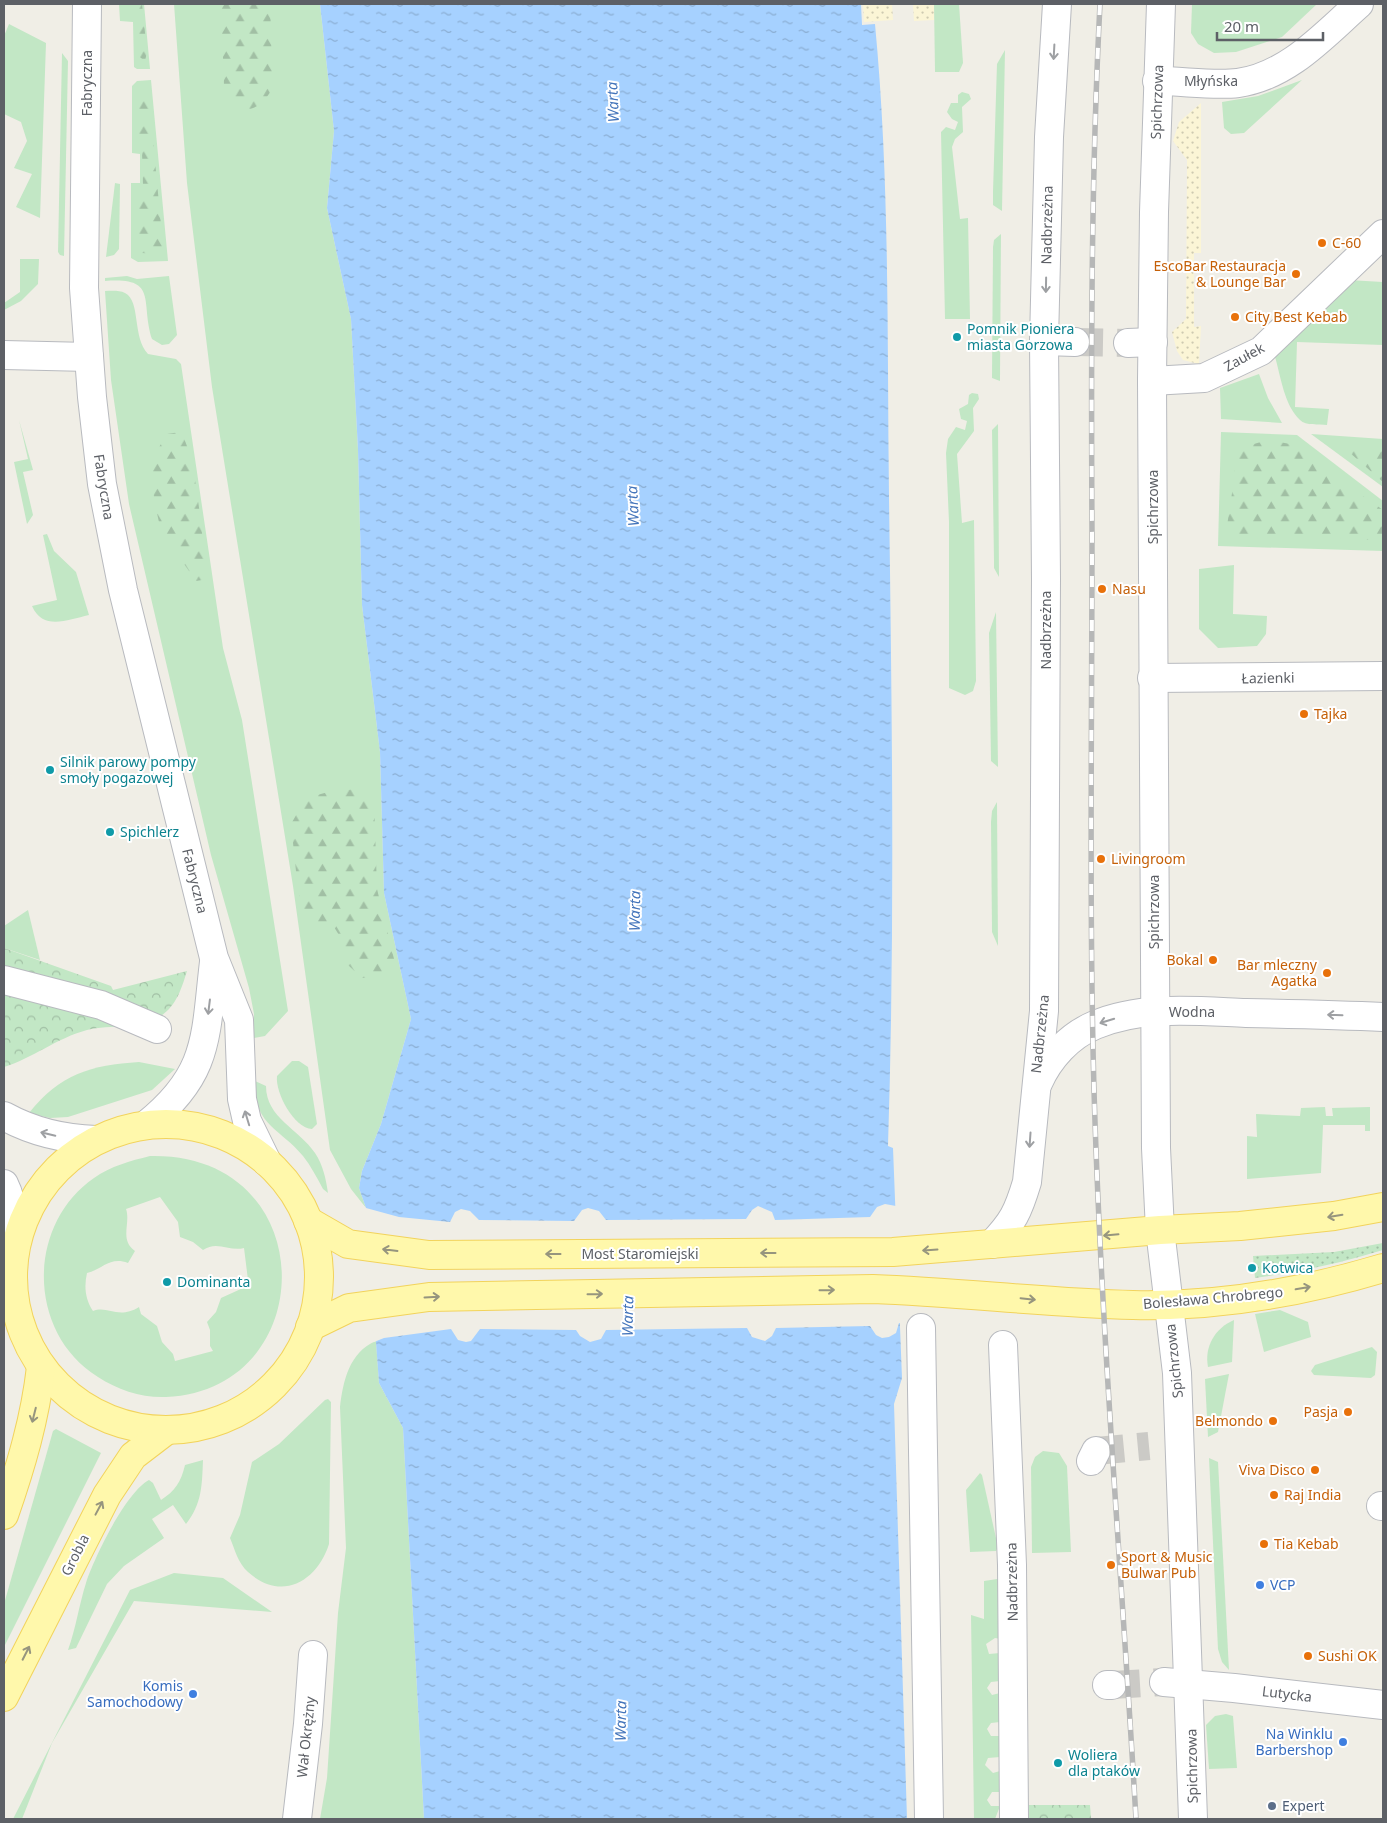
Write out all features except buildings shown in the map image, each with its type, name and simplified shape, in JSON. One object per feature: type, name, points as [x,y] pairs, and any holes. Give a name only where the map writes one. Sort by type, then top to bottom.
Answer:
[{"type":"main road","points":[[172,1124],[198,1127],[248,1147],[267,1162],[284,1179],[308,1221],[316,1247],[318,1274],[317,1300],[310,1327],[297,1355],[278,1380],[255,1401],[228,1417],[198,1426],[167,1430],[144,1429],[121,1424],[100,1415],[62,1390],[41,1367],[18,1318],[13,1288],[14,1257],[21,1228],[33,1201],[50,1177],[71,1156],[96,1140],[120,1130],[146,1125],[172,1124]]},
{"type":"main road","points":[[985,1245],[1160,1230],[1240,1226],[1334,1216],[1383,1207]]},
{"type":"main road","name":"Most Staromiejski","points":[[308,1221],[348,1244],[429,1255],[893,1252],[985,1245]]},
{"type":"main road","name":"Bolesława Chrobrego","points":[[310,1327],[349,1308],[438,1297],[873,1289],[980,1294],[1054,1301],[1168,1305],[1282,1292],[1338,1282],[1383,1268]]},
{"type":"main road","points":[[4,1515],[21,1465],[36,1407],[41,1367]]},
{"type":"main road","name":"Grobla","points":[[4,1696],[106,1494],[133,1456],[167,1430]]},
{"type":"street","name":"Fabryczna","points":[[87,4],[84,270],[89,357],[102,484],[115,553],[214,958],[239,1020],[242,1099],[247,1121],[267,1162]]},
{"type":"street","name":"Nadbrzeżna","points":[[985,1245],[1011,1223],[1020,1205],[1027,1182],[1034,1091],[1044,1011],[1046,579],[1044,341],[1049,138],[1057,4]]},
{"type":"street","name":"Spichrzowa","points":[[1161,4],[1140,343],[1152,381],[1152,678],[1156,1148],[1160,1230],[1178,1390],[1177,1683],[1193,1819]]},
{"type":"street","name":"Młyńska","points":[[1157,81],[1238,83],[1269,75],[1294,61],[1359,4]]},
{"type":"street","name":"Zaułek","points":[[1152,381],[1204,378],[1260,351],[1383,234]]},
{"type":"street","points":[[1044,341],[1075,342]]},
{"type":"street","points":[[4,355],[89,357]]},
{"type":"street","name":"Łazienki","points":[[1152,678],[1383,676]]},
{"type":"street","name":"Fabryczna","points":[[146,1125],[167,1108],[184,1088],[197,1065],[204,1045],[214,958]]},
{"type":"street","points":[[4,980],[101,1005],[157,1029]]},
{"type":"street","name":"Wodna","points":[[1034,1091],[1052,1058],[1079,1034],[1095,1025],[1113,1019],[1155,1012],[1383,1017]]},
{"type":"street","points":[[4,1116],[16,1123],[49,1135],[96,1140]]},
{"type":"street","points":[[4,1184],[13,1212],[15,1234],[14,1257]]},
{"type":"street","points":[[921,1328],[929,1819]]},
{"type":"street","name":"Nadbrzeżna","points":[[1002,1345],[1012,1565],[1014,1819]]},
{"type":"street","name":"Wał Okrężny","points":[[297,1819],[308,1724],[313,1655]]},
{"type":"street","name":"Lutycka","points":[[1177,1683],[1383,1706]]},
{"type":"green space","points":[[119,4],[144,4],[150,69],[137,69],[134,67],[133,22],[120,21]]},
{"type":"green space","points":[[127,4],[142,4],[147,52],[145,61],[137,55],[138,24]]},
{"type":"green space","points":[[174,4],[320,4],[334,131],[327,208],[351,319],[358,450],[362,605],[380,752],[384,893],[411,1019],[381,1124],[362,1171],[359,1188],[366,1208],[351,1189],[330,1150],[293,886],[212,387],[187,183]]},
{"type":"green space","points":[[221,4],[270,4],[273,88],[262,104],[246,111],[229,104],[224,85]]},
{"type":"green space","points":[[934,4],[959,4],[963,63],[959,72],[935,72]]},
{"type":"green space","points":[[1192,4],[1317,4],[1282,37],[1236,52],[1214,53],[1198,44],[1191,33]]},
{"type":"green space","points":[[9,24],[46,43],[40,218],[16,207],[32,174],[14,168],[27,141],[21,122],[4,114],[4,36]]},
{"type":"green space","points":[[1005,50],[1002,211],[993,205],[993,191],[997,64]]},
{"type":"green space","points":[[62,53],[68,61],[64,256],[58,252]]},
{"type":"green space","points":[[151,80],[168,261],[138,262],[131,258],[131,183],[140,183],[140,154],[132,153],[132,86],[137,81]]},
{"type":"green space","points":[[1302,80],[1244,133],[1231,134],[1224,128],[1222,102],[1258,96]]},
{"type":"green space","points":[[148,87],[163,246],[156,254],[142,253],[135,243],[137,194],[143,185],[142,151],[136,141],[138,98],[141,91]]},
{"type":"green space","points":[[962,92],[969,94],[971,99],[962,107],[963,132],[955,139],[952,147],[960,219],[968,218],[970,319],[945,319],[941,132],[946,127],[955,130],[958,122],[952,119],[947,112],[951,103],[958,103],[958,95]]},
{"type":"green space","points":[[115,183],[120,184],[119,249],[114,255],[106,257]]},
{"type":"green space","points":[[1001,234],[1000,381],[992,378],[993,247],[994,240]]},
{"type":"green space","points":[[20,259],[39,259],[38,284],[21,301],[4,310],[4,303],[20,292]]},
{"type":"green space","points":[[127,276],[137,279],[169,276],[177,335],[169,344],[162,345],[152,339],[144,294],[140,288],[133,283],[105,281],[105,278]]},
{"type":"green space","points":[[1348,280],[1383,282],[1383,345],[1297,342],[1295,407],[1329,409],[1327,425],[1306,423],[1300,420],[1290,407],[1275,357],[1292,333]]},
{"type":"green space","points":[[105,291],[120,291],[130,297],[135,311],[140,338],[148,354],[176,359],[181,364],[223,648],[242,720],[288,1011],[265,1036],[254,1038],[254,1014],[249,988],[211,855],[129,504],[111,380]]},
{"type":"green space","points":[[1259,374],[1268,398],[1282,423],[1221,419],[1220,388]]},
{"type":"green space","points":[[972,393],[978,394],[979,399],[973,408],[974,431],[957,454],[962,523],[974,520],[976,681],[973,691],[965,695],[949,688],[949,522],[946,453],[948,439],[956,427],[965,430],[967,421],[961,419],[959,409],[968,404],[969,395]]},
{"type":"green space","points":[[19,420],[33,470],[23,472],[33,515],[27,524],[14,462],[28,459]]},
{"type":"green space","points":[[998,424],[999,577],[994,568],[992,430]]},
{"type":"green space","points":[[180,432],[186,444],[195,478],[208,569],[202,580],[196,581],[161,531],[154,500],[152,459],[167,434]]},
{"type":"green space","points":[[1221,432],[1297,435],[1383,501],[1383,551],[1218,546]]},
{"type":"green space","points":[[1311,434],[1383,439],[1383,487]]},
{"type":"green space","points":[[1268,440],[1306,447],[1359,493],[1383,510],[1383,540],[1290,537],[1244,539],[1227,526],[1234,480],[1236,449]]},
{"type":"green space","points":[[1368,447],[1383,448],[1383,482],[1349,452]]},
{"type":"green space","points":[[47,534],[54,551],[76,572],[89,615],[64,621],[49,621],[42,619],[32,606],[57,600],[43,535]]},
{"type":"green space","points":[[1234,565],[1233,614],[1267,616],[1266,634],[1257,646],[1218,648],[1199,629],[1199,569]]},
{"type":"green space","points":[[996,612],[998,767],[991,761],[989,633]]},
{"type":"green space","points":[[359,789],[374,799],[377,889],[395,963],[387,977],[362,978],[348,965],[344,943],[334,927],[305,918],[298,890],[291,824],[306,798],[332,791]]},
{"type":"green space","points":[[997,802],[998,946],[992,932],[991,822],[992,811]]},
{"type":"green space","points":[[28,910],[40,960],[4,948],[4,926]]},
{"type":"green space","points":[[4,948],[111,986],[113,990],[187,971],[175,1001],[167,1012],[161,1016],[135,1025],[87,1030],[65,1038],[25,1059],[4,1067]]},
{"type":"green space","points":[[292,1061],[299,1061],[308,1067],[317,1124],[312,1129],[305,1127],[292,1116],[279,1091],[277,1076]]},
{"type":"green space","points":[[139,1062],[175,1069],[152,1090],[68,1117],[50,1118],[29,1113],[53,1089],[78,1074],[106,1066]]},
{"type":"green space","points":[[255,1081],[266,1086],[267,1097],[271,1107],[315,1153],[324,1172],[328,1193],[323,1189],[303,1156],[263,1117],[258,1107]]},
{"type":"green space","points":[[1325,1107],[1326,1116],[1333,1116],[1332,1108],[1370,1107],[1370,1131],[1365,1131],[1365,1125],[1323,1125],[1321,1173],[1247,1179],[1247,1136],[1257,1137],[1256,1114],[1300,1116],[1301,1108]]},
{"type":"green space","points":[[150,1156],[207,1165],[248,1191],[272,1229],[282,1272],[276,1317],[254,1356],[217,1384],[166,1397],[139,1395],[114,1386],[98,1377],[75,1358],[58,1334],[48,1307],[44,1279],[47,1250],[56,1223],[72,1198],[94,1178],[107,1170]],"holes":[[[160,1197],[178,1222],[180,1237],[193,1242],[203,1250],[213,1246],[234,1249],[244,1248],[249,1288],[243,1288],[221,1298],[216,1312],[207,1322],[210,1330],[210,1346],[213,1351],[175,1361],[173,1354],[162,1342],[157,1326],[141,1314],[139,1307],[125,1312],[93,1311],[87,1297],[86,1283],[87,1273],[111,1262],[122,1261],[128,1263],[135,1251],[130,1247],[126,1237],[126,1209]]]},
{"type":"green space","points":[[1383,1243],[1383,1250],[1351,1259],[1304,1270],[1255,1278],[1253,1256],[1334,1252]]},
{"type":"green space","points":[[1280,1310],[1308,1322],[1311,1337],[1264,1352],[1255,1314]]},
{"type":"green space","points":[[1234,1320],[1232,1362],[1208,1367],[1209,1345],[1212,1339],[1221,1328]]},
{"type":"green space","points":[[376,1341],[379,1383],[403,1428],[424,1819],[320,1819],[327,1778],[338,1613],[346,1548],[340,1407],[349,1369],[359,1352]]},
{"type":"green space","points":[[1372,1347],[1377,1352],[1375,1375],[1371,1378],[1314,1375],[1311,1371],[1315,1365]]},
{"type":"green space","points":[[1229,1374],[1218,1432],[1208,1437],[1205,1379]]},
{"type":"green space","points":[[328,1399],[331,1402],[329,1544],[316,1569],[307,1577],[296,1584],[273,1586],[260,1581],[248,1572],[237,1556],[230,1538],[240,1515],[252,1462],[279,1444]]},
{"type":"green space","points":[[56,1429],[101,1453],[4,1647],[4,1604],[53,1431]]},
{"type":"green space","points":[[1043,1451],[1059,1453],[1067,1466],[1071,1552],[1032,1553],[1031,1467],[1035,1457]]},
{"type":"green space","points":[[1209,1458],[1218,1462],[1229,1670],[1222,1662],[1218,1649]]},
{"type":"green space","points":[[203,1460],[198,1502],[191,1517],[186,1524],[173,1505],[152,1519],[164,1538],[124,1566],[107,1584],[76,1648],[68,1650],[90,1572],[103,1543],[121,1511],[140,1487],[149,1480],[153,1483],[161,1500],[177,1485],[185,1465]]},
{"type":"green space","points":[[980,1473],[998,1547],[996,1551],[970,1552],[966,1490]]},
{"type":"green space","points":[[174,1573],[223,1578],[272,1612],[134,1601],[52,1743],[22,1819],[13,1819],[130,1590]]},
{"type":"green space","points":[[1004,1578],[1001,1639],[995,1638],[986,1644],[989,1654],[1000,1653],[1000,1681],[991,1682],[987,1688],[992,1695],[1000,1693],[1000,1722],[991,1723],[987,1729],[991,1736],[1000,1736],[1000,1757],[988,1758],[985,1765],[993,1773],[1000,1771],[1000,1792],[992,1792],[987,1800],[991,1806],[1000,1806],[995,1819],[974,1819],[971,1615],[984,1619],[984,1581]]},
{"type":"green space","points":[[1226,1714],[1233,1716],[1237,1768],[1209,1769],[1206,1725],[1215,1716]]},
{"type":"green space","points":[[1029,1805],[1090,1805],[1091,1819],[1029,1819]]},
{"type":"sand","points":[[863,4],[892,4],[893,20],[864,22]]},
{"type":"sand","points":[[913,4],[934,4],[934,20],[914,21]]},
{"type":"sand","points":[[1201,103],[1201,253],[1194,253],[1194,327],[1201,326],[1199,364],[1183,360],[1177,351],[1172,332],[1186,319],[1187,160],[1173,141],[1179,122]]},
{"type":"water","name":"Warta","points":[[320,4],[861,4],[862,25],[875,24],[883,142],[887,260],[892,822],[892,984],[888,1146],[893,1148],[902,1378],[894,1404],[907,1819],[424,1819],[403,1428],[379,1383],[366,1208],[359,1188],[362,1171],[381,1124],[411,1019],[384,893],[380,752],[362,605],[358,450],[351,319],[327,208],[334,131]]},
{"type":"pier","points":[[361,1203],[366,1208],[399,1217],[450,1222],[455,1212],[461,1209],[470,1211],[479,1220],[574,1221],[582,1210],[588,1208],[599,1211],[606,1220],[746,1219],[752,1210],[758,1206],[772,1212],[775,1220],[870,1217],[877,1207],[885,1204],[896,1206],[899,1216],[904,1323],[899,1323],[896,1333],[882,1338],[876,1335],[870,1326],[776,1328],[772,1336],[765,1341],[752,1337],[747,1328],[606,1330],[601,1339],[590,1342],[580,1336],[576,1330],[480,1329],[471,1341],[466,1342],[458,1340],[451,1329],[384,1338],[374,1342]]},
{"type":"tunnel","points":[[1075,342],[1128,343]]},
{"type":"tunnel","points":[[1096,1451],[1149,1446]]},
{"type":"tunnel","points":[[1112,1685],[1164,1682]]},
{"type":"railway","points":[[1100,4],[1093,202],[1092,1021],[1097,1181],[1112,1455],[1136,1819]]},
{"type":"place","name":"C-60","points":[[1322,243]]},
{"type":"place","name":"EscoBar Restauracja & Lounge Bar","points":[[1296,274]]},
{"type":"place","name":"City Best Kebab","points":[[1235,317]]},
{"type":"place","name":"Pomnik Pioniera miasta Gorzowa","points":[[957,337]]},
{"type":"place","name":"Nasu","points":[[1102,589]]},
{"type":"place","name":"Tajka","points":[[1304,714]]},
{"type":"place","name":"Silnik parowy pompy smoły pogazowej","points":[[50,770]]},
{"type":"place","name":"Spichlerz","points":[[110,832]]},
{"type":"place","name":"Livingroom","points":[[1101,859]]},
{"type":"place","name":"Bokal","points":[[1213,960]]},
{"type":"place","name":"Bar mleczny Agatka","points":[[1327,973]]},
{"type":"place","name":"Kotwica","points":[[1252,1268]]},
{"type":"place","name":"Dominanta","points":[[167,1282]]},
{"type":"place","name":"Pasja","points":[[1348,1412]]},
{"type":"place","name":"Belmondo","points":[[1273,1421]]},
{"type":"place","name":"Viva Disco","points":[[1315,1470]]},
{"type":"place","name":"Raj India","points":[[1274,1495]]},
{"type":"place","name":"Tia Kebab","points":[[1264,1544]]},
{"type":"place","name":"Sport & Music Bulwar Pub","points":[[1111,1565]]},
{"type":"place","name":"VCP","points":[[1260,1585]]},
{"type":"place","name":"Sushi OK","points":[[1308,1656]]},
{"type":"place","name":"Komis Samochodowy","points":[[193,1694]]},
{"type":"place","name":"Na Winklu Barbershop","points":[[1343,1742]]},
{"type":"place","name":"Woliera dla ptaków","points":[[1058,1763]]},
{"type":"place","name":"Expert","points":[[1272,1806]]}]
